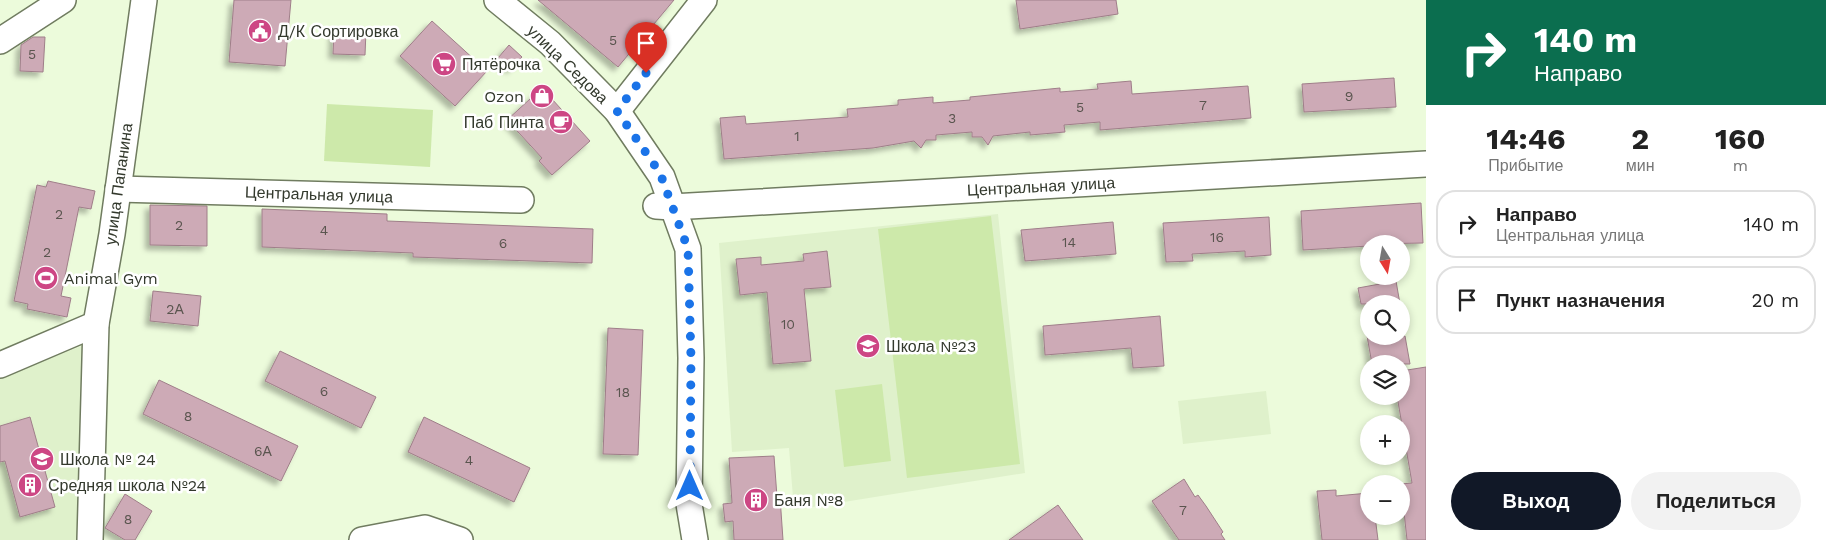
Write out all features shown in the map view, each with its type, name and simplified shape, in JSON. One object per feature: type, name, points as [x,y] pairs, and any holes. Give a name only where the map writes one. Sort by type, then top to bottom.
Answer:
[{"type":"street","points":[[0,41],[63,0]]},
{"type":"street","name":"улица Папанина","points":[[90,540],[96,324],[118,188],[144,0]]},
{"type":"street","name":"улица Седова","points":[[497,0],[550,43],[617,111],[660,173],[664,206],[688,249],[691,358],[689,504],[695,540]]},
{"type":"street","points":[[617,111],[704,0]]},
{"type":"street","name":"Центральная улица","points":[[664,206],[1426,164]]},
{"type":"street","name":"Центральная улица","points":[[118,188],[521,200]]},
{"type":"street","points":[[0,365],[96,324]]},
{"type":"street","points":[[362,540],[425,528],[460,540]]},
{"type":"shaded area","points":[[327,104],[433,110],[430,167],[324,161]]},
{"type":"shaded area","name":"Школа №23","points":[[998,214],[1025,473],[794,510],[789,448],[732,452],[719,243]]},
{"type":"shaded area","points":[[991,216],[1020,464],[907,478],[878,229]]},
{"type":"shaded area","name":"Школа № 24","points":[[87,344],[81,540],[0,540],[0,378]]},
{"type":"shaded area","points":[[882,384],[891,461],[844,467],[835,390]]},
{"type":"shaded area","points":[[1266,391],[1271,434],[1183,444],[1178,401]]},
{"type":"building","name":"Д/К Сортировка","points":[[234,0],[291,0],[285,66],[229,62]]},
{"type":"building","points":[[538,0],[674,0],[618,67]]},
{"type":"building","points":[[1016,0],[1116,0],[1118,14],[1020,29]]},
{"type":"building","name":"Пятёрочка","points":[[432,21],[487,71],[455,106],[400,56]]},
{"type":"building","points":[[334,30],[366,31],[365,55],[333,54]]},
{"type":"building","points":[[33,37],[45,37],[43,72],[20,71],[21,45]]},
{"type":"building","points":[[509,45],[522,57],[511,69],[498,58]]},
{"type":"building","points":[[1394,78],[1396,107],[1304,112],[1302,84]]},
{"type":"building","points":[[1131,81],[1132,94],[1248,86],[1251,118],[1100,130],[1100,122],[1064,125],[1065,132],[1030,135],[1030,132],[993,136],[988,145],[982,137],[972,137],[972,132],[936,135],[936,140],[926,140],[921,148],[914,141],[873,148],[724,159],[720,118],[745,116],[746,124],[848,117],[847,109],[898,105],[898,100],[933,97],[933,103],[970,100],[970,97],[1060,88],[1060,92],[1098,89],[1097,84]]},
{"type":"building","points":[[542,88],[590,141],[552,175],[539,161],[542,158],[507,120]]},
{"type":"building","points":[[48,181],[95,191],[91,209],[79,207],[61,296],[71,298],[67,317],[27,309],[28,304],[14,301],[37,185],[46,187]]},
{"type":"building","points":[[1421,203],[1423,243],[1410,243],[1410,235],[1360,235],[1360,247],[1303,250],[1301,211]]},
{"type":"building","points":[[150,205],[207,206],[207,246],[150,245]]},
{"type":"building","points":[[262,209],[387,214],[387,221],[593,229],[592,263],[413,257],[413,253],[262,247]]},
{"type":"building","points":[[1269,217],[1271,255],[1245,257],[1245,251],[1192,254],[1193,261],[1166,262],[1163,223]]},
{"type":"building","points":[[1113,222],[1116,254],[1025,261],[1021,230]]},
{"type":"building","points":[[827,251],[831,287],[804,289],[811,361],[773,364],[767,292],[740,295],[736,259],[761,257],[761,265],[804,261],[803,254]]},
{"type":"building","points":[[1374,285],[1397,285],[1398,295],[1360,295],[1360,299],[1358,288]]},
{"type":"building","points":[[153,291],[201,296],[198,326],[150,321]]},
{"type":"building","points":[[1160,316],[1164,366],[1133,368],[1131,348],[1045,355],[1043,326]]},
{"type":"building","points":[[608,328],[643,330],[638,455],[603,454]]},
{"type":"building","points":[[1369,345],[1407,345],[1408,355],[1370,355]]},
{"type":"building","points":[[280,351],[376,397],[361,428],[265,381]]},
{"type":"building","points":[[1426,367],[1426,540],[1407,540],[1405,525],[1410,525],[1410,483],[1412,483],[1409,465],[1410,415],[1400,415],[1399,405],[1410,405],[1410,370]]},
{"type":"building","points":[[159,380],[298,446],[281,481],[143,414]]},
{"type":"building","name":"Средняя школа №24","points":[[30,417],[55,507],[20,517],[5,461],[0,462],[0,426]]},
{"type":"building","points":[[424,417],[530,468],[514,502],[408,452]]},
{"type":"building","name":"Баня №8","points":[[774,456],[777,497],[780,497],[783,540],[734,540],[733,521],[725,522],[723,504],[732,503],[729,458]]},
{"type":"building","points":[[1184,479],[1195,497],[1198,495],[1206,506],[1223,532],[1221,534],[1225,540],[1179,540],[1152,501]]},
{"type":"building","points":[[1336,490],[1336,496],[1360,494],[1360,525],[1376,525],[1378,540],[1322,540],[1317,491]]},
{"type":"building","points":[[125,494],[152,511],[135,540],[125,540],[105,528]]},
{"type":"building","points":[[1058,505],[1083,540],[1009,540]]},
{"type":"place","name":"Д/К Сортировка","points":[[260,31]]},
{"type":"place","name":"Пятёрочка","points":[[444,64]]},
{"type":"place","name":"Ozon","points":[[542,96]]},
{"type":"place","name":"Паб Пинта","points":[[561,122]]},
{"type":"place","name":"Animal Gym","points":[[46,278]]},
{"type":"place","name":"Школа №23","points":[[868,346]]},
{"type":"place","name":"Школа № 24","points":[[42,459]]},
{"type":"place","name":"Средняя школа №24","points":[[30,485]]},
{"type":"place","name":"Баня №8","points":[[756,500]]},
{"type":"route","points":[[646,73],[617,111],[660,173],[688,249],[691,358],[690,486]]}]
